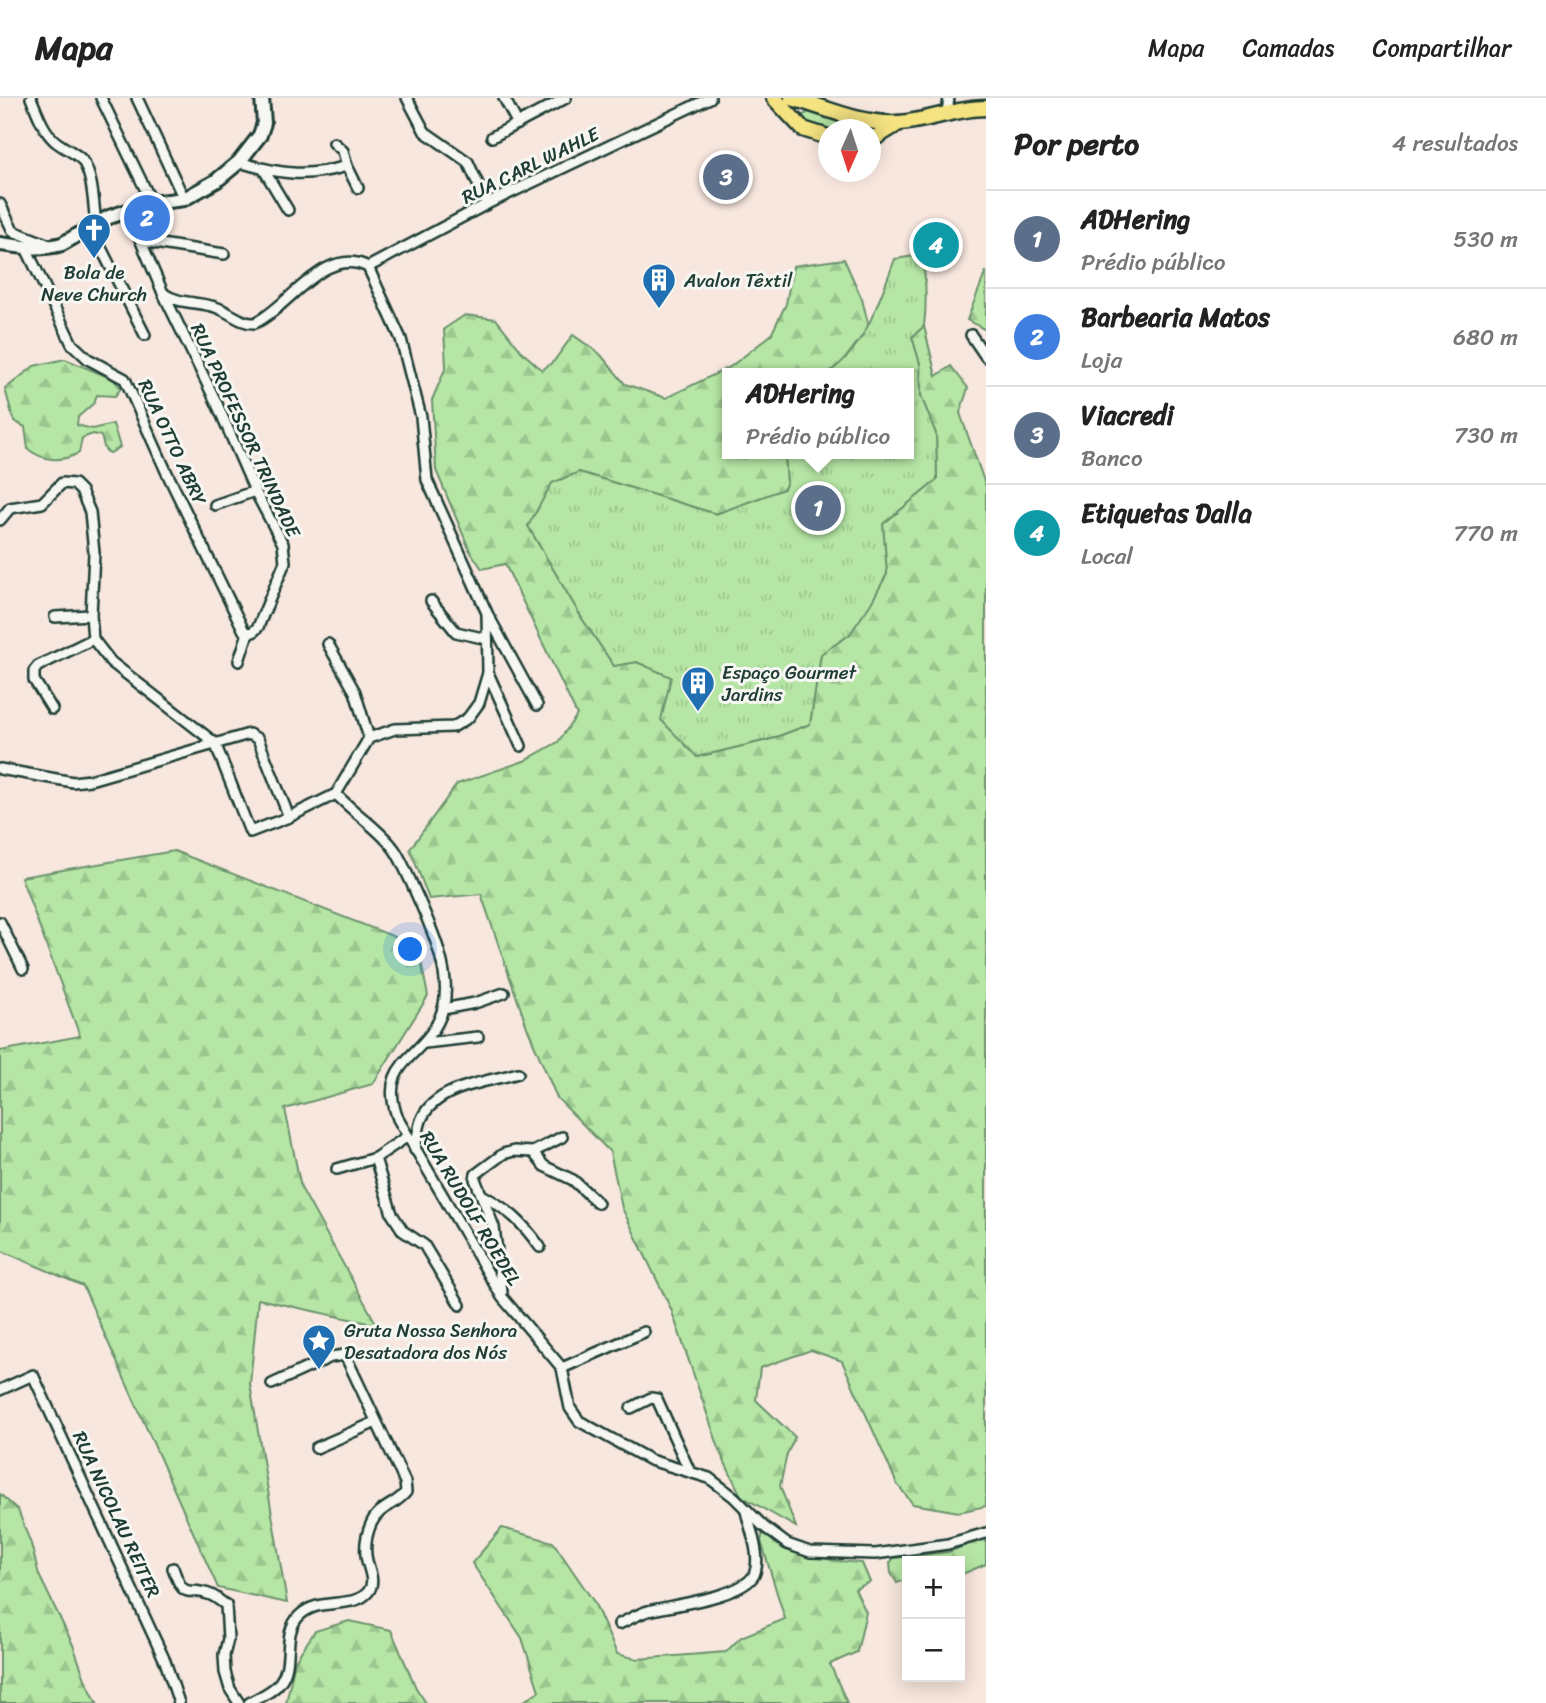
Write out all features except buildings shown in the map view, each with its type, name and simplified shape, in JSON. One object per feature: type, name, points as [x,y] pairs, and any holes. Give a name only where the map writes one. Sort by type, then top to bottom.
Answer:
[{"type":"main road","points":[[0,244],[26,248],[54,247],[69,241],[94,224],[128,211],[152,203],[184,199],[216,181],[239,162],[260,135],[264,123],[262,98]]},
{"type":"main road","points":[[774,98],[803,129],[818,134]]},
{"type":"main road","points":[[792,98],[810,101],[848,119]]},
{"type":"main road","points":[[795,119],[810,101]]},
{"type":"main road","points":[[881,123],[986,108]]},
{"type":"main road","points":[[881,134],[899,122]]},
{"type":"street","points":[[31,98],[43,125],[54,140],[82,161],[88,174],[95,212],[94,224],[100,246],[145,335]]},
{"type":"street","points":[[101,98],[152,203]]},
{"type":"street","points":[[137,98],[184,199]]},
{"type":"street","points":[[407,98],[425,132],[468,162],[487,204]]},
{"type":"street","points":[[504,98],[518,124]]},
{"type":"street","points":[[492,137],[566,98]]},
{"type":"street","name":"RUA CARL WAHLE","points":[[368,267],[487,204],[710,98]]},
{"type":"street","points":[[947,113],[949,98]]},
{"type":"street","points":[[334,143],[343,151],[358,188]]},
{"type":"street","points":[[239,162],[264,170],[309,175],[347,166]]},
{"type":"street","points":[[264,170],[288,211]]},
{"type":"street","points":[[0,204],[13,231],[54,247]]},
{"type":"street","name":"RUA PROFESSOR TRINDADE","points":[[128,211],[255,491],[283,544],[285,562],[258,627],[248,633],[239,661]]},
{"type":"street","points":[[142,241],[224,254]]},
{"type":"street","name":"RUA OTTO ABRY","points":[[26,248],[72,344],[88,359],[125,379],[184,508],[244,631],[248,633]]},
{"type":"street","points":[[163,293],[182,302],[218,308],[250,323],[261,320],[326,268],[347,263],[368,267],[401,339],[421,417],[427,480],[487,613],[537,705]]},
{"type":"street","points":[[971,335],[986,357]]},
{"type":"street","points":[[0,520],[10,508],[42,503],[62,483],[74,484],[81,491],[90,512],[94,553],[91,615],[93,639],[111,662],[215,743],[250,832],[336,794],[369,738],[395,729],[453,727],[468,718],[479,703],[488,673],[487,613]]},
{"type":"street","points":[[215,505],[255,491]]},
{"type":"street","points":[[430,601],[456,632],[487,639]]},
{"type":"street","points":[[55,617],[91,615]]},
{"type":"street","points":[[52,709],[34,680],[34,671],[38,666],[93,639]]},
{"type":"street","points":[[328,644],[355,692],[369,738]]},
{"type":"street","points":[[488,673],[521,746]]},
{"type":"street","points":[[0,769],[72,782],[90,780],[249,734],[258,739],[289,817]]},
{"type":"street","name":"RUA RUDOLF ROEDEL","points":[[336,794],[392,846],[435,935],[442,967],[443,1009],[425,1043],[404,1061],[391,1088],[392,1103],[415,1150],[502,1297],[537,1335],[562,1368],[570,1408],[579,1421],[650,1460],[709,1478],[787,1544],[810,1552],[875,1554],[948,1544],[986,1533]]},
{"type":"street","points":[[0,922],[23,969]]},
{"type":"street","points":[[443,1009],[504,993]]},
{"type":"street","points":[[425,1043],[478,1037]]},
{"type":"street","points":[[415,1150],[421,1120],[435,1102],[457,1090],[518,1073]]},
{"type":"street","points":[[337,1169],[375,1158],[408,1136]]},
{"type":"street","points":[[502,1297],[494,1227],[475,1179],[481,1169],[503,1154],[514,1151],[533,1152],[562,1137]]},
{"type":"street","points":[[533,1152],[544,1166],[573,1180],[598,1203]]},
{"type":"street","points":[[375,1158],[391,1214],[403,1231],[424,1245],[460,1306]]},
{"type":"street","points":[[482,1195],[508,1210],[523,1224],[540,1247]]},
{"type":"street","points":[[562,1368],[644,1332]]},
{"type":"street","points":[[249,1703],[273,1690],[286,1672],[288,1639],[300,1614],[318,1605],[359,1599],[368,1593],[372,1585],[366,1547],[371,1524],[381,1508],[401,1498],[406,1492],[405,1482],[345,1355],[331,1357],[272,1384]]},
{"type":"street","name":"RUA NICOLAU REITER","points":[[0,1390],[33,1375],[165,1661],[179,1703]]},
{"type":"street","points":[[631,1408],[651,1398],[657,1399],[690,1472]]},
{"type":"street","points":[[316,1448],[376,1422]]},
{"type":"street","points":[[618,1624],[646,1612],[726,1594],[747,1582],[754,1574],[757,1559],[746,1511]]},
{"type":"street","points":[[173,1568],[179,1585],[185,1590],[210,1594],[226,1605],[228,1639],[224,1655],[225,1672],[230,1689],[239,1703]]},
{"type":"green space","points":[[809,112],[834,119],[818,119],[818,129],[802,122],[803,115]]},
{"type":"green space","points":[[922,255],[926,290],[924,326],[912,337],[920,364],[921,396],[936,434],[937,480],[883,524],[887,574],[849,635],[821,654],[810,724],[771,739],[697,757],[661,720],[671,677],[637,662],[614,666],[583,620],[528,526],[552,483],[579,472],[716,514],[784,489],[787,482],[785,459],[914,459],[914,368],[834,368],[862,337],[895,259]]},
{"type":"green space","points":[[844,259],[862,299],[869,327],[835,368],[728,368],[771,335],[786,304],[793,266]]},
{"type":"green space","points":[[986,271],[986,330],[967,320]]},
{"type":"green space","points":[[465,315],[496,319],[522,352],[542,370],[554,361],[573,335],[600,354],[625,384],[666,398],[722,371],[722,459],[785,459],[787,482],[784,489],[716,514],[579,472],[528,526],[583,620],[614,666],[637,662],[672,677],[697,757],[771,739],[810,724],[821,653],[849,635],[887,574],[883,524],[937,480],[936,434],[921,396],[920,364],[912,337],[924,326],[936,376],[951,366],[968,388],[960,413],[986,487],[986,1506],[959,1512],[913,1504],[897,1484],[842,1361],[811,1350],[760,1368],[756,1400],[795,1437],[787,1454],[780,1486],[796,1527],[741,1496],[721,1454],[671,1309],[622,1208],[610,1152],[557,1098],[528,1030],[481,894],[429,899],[410,849],[457,784],[524,761],[558,742],[577,715],[505,564],[482,569],[470,551],[436,470],[432,400],[446,367],[444,329]]},
{"type":"green space","points":[[65,359],[113,379],[121,388],[115,396],[97,395],[94,403],[78,417],[77,425],[92,429],[113,424],[120,447],[110,453],[105,450],[101,436],[93,434],[82,438],[79,453],[72,456],[53,459],[41,456],[28,449],[25,427],[14,421],[5,389],[34,366]]},
{"type":"green space","points":[[174,851],[418,946],[428,996],[373,1084],[285,1109],[301,1188],[377,1325],[258,1299],[250,1384],[287,1603],[218,1588],[83,1286],[0,1250],[0,1051],[80,1036],[21,877]]},
{"type":"green space","points":[[0,1494],[18,1510],[39,1575],[97,1703],[0,1703]]},
{"type":"green space","points":[[502,1528],[553,1542],[594,1602],[617,1654],[637,1659],[726,1652],[741,1637],[785,1619],[761,1541],[763,1532],[797,1551],[836,1561],[862,1563],[870,1582],[855,1589],[866,1612],[857,1652],[830,1664],[847,1703],[521,1703],[539,1691],[522,1638],[472,1563]]},
{"type":"green space","points":[[986,1537],[986,1564],[965,1573],[965,1556],[912,1556],[949,1552]]},
{"type":"green space","points":[[902,1557],[902,1581],[897,1583],[891,1573],[890,1563],[894,1558]]},
{"type":"green space","points":[[349,1621],[391,1630],[416,1688],[426,1703],[286,1703],[295,1661],[315,1631]]},
{"type":"place","name":"Viacredi","points":[[726,177]]},
{"type":"place","name":"Barbearia Matos","points":[[147,218]]},
{"type":"place","name":"Etiquetas Dalla","points":[[936,245]]},
{"type":"place","name":"Bola de Neve Church","points":[[94,260]]},
{"type":"place","name":"Avalon Têxtil","points":[[659,310]]},
{"type":"place","name":"ADHering","points":[[818,508]]},
{"type":"place","name":"Espaço Gourmet Jardins","points":[[698,713]]},
{"type":"place","name":"Gruta Nossa Senhora Desatadora dos Nós","points":[[319,1371]]}]
